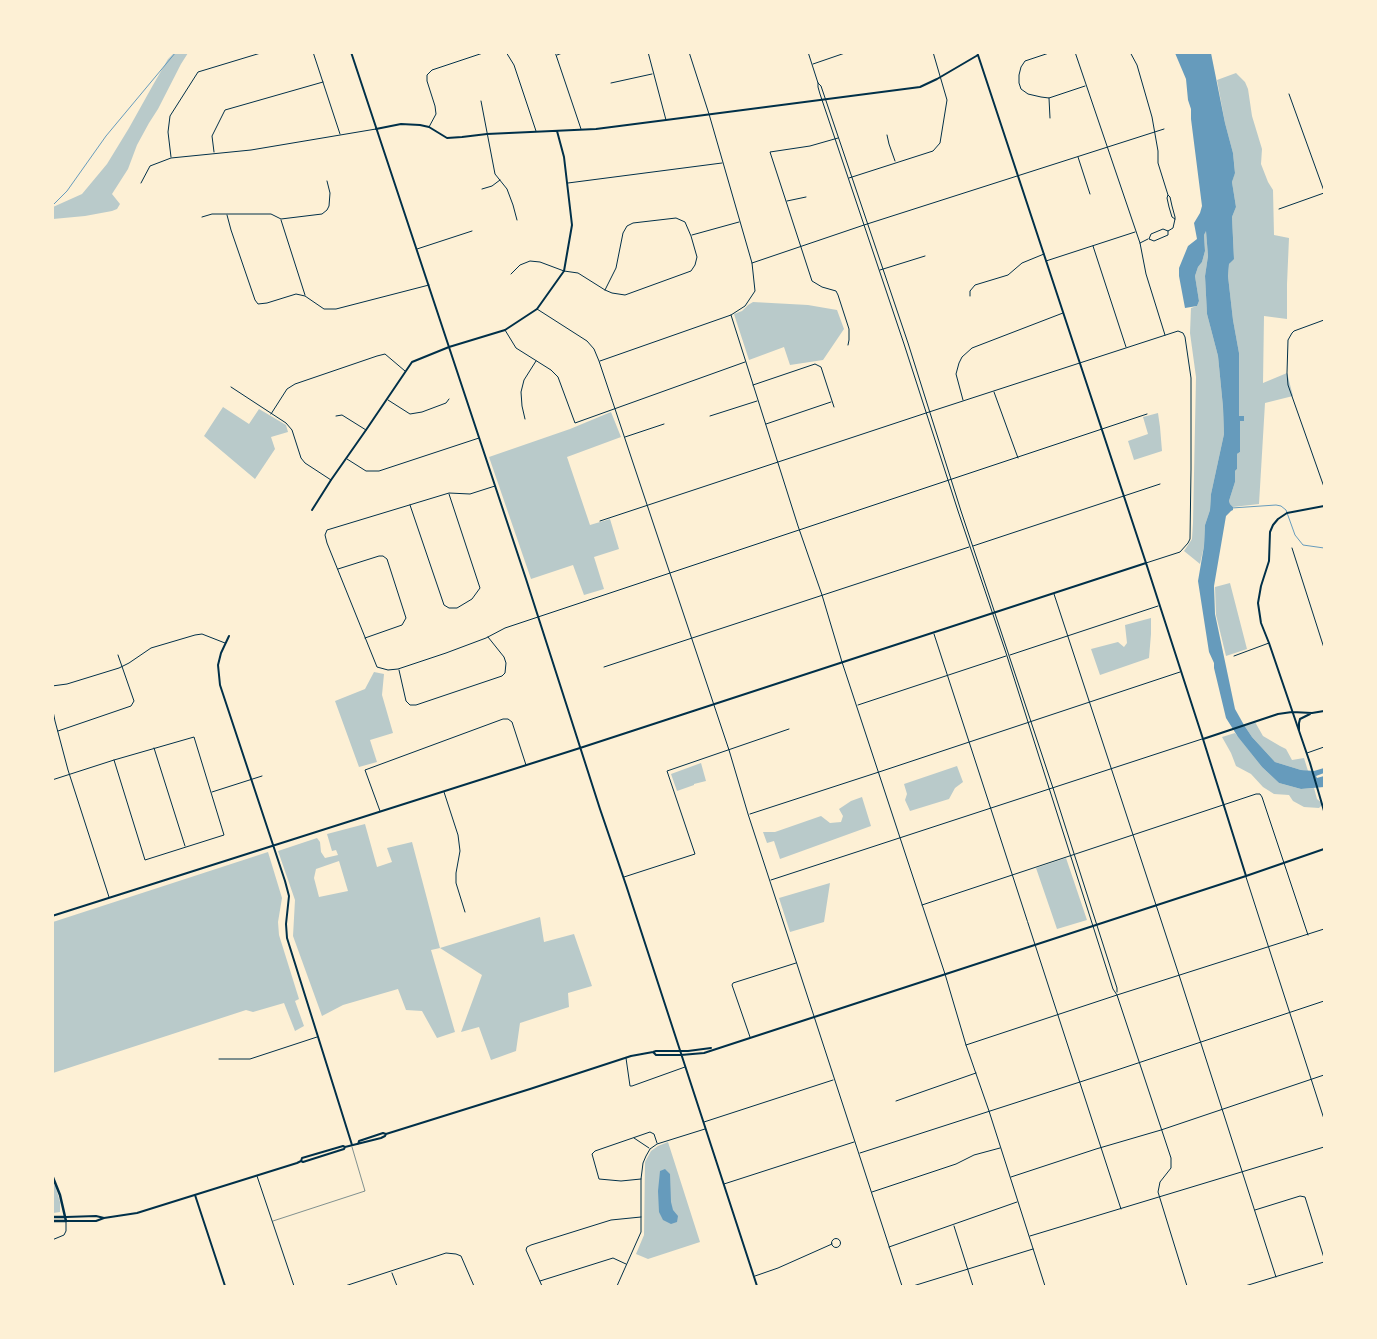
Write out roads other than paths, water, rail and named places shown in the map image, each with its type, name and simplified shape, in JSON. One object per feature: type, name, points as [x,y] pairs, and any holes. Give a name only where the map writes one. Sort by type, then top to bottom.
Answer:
[{"type":"main road","points":[[351,52],[757,1286]]},
{"type":"main road","points":[[376,129],[401,124],[420,125],[447,138],[487,134],[582,130],[666,120],[920,87],[941,77],[978,54],[1146,563],[1246,876]]},
{"type":"main road","points":[[312,510],[412,362],[449,347],[505,330],[537,309],[564,271],[572,225],[564,157],[557,131]]},
{"type":"main road","points":[[1324,506],[1288,513],[1277,519],[1270,532],[1270,559],[1258,603],[1262,623],[1311,765],[1324,811]]},
{"type":"main road","points":[[52,916],[580,748],[1146,563]]},
{"type":"main road","points":[[229,636],[218,665],[218,676],[222,693],[289,896],[286,924],[287,938],[352,1145]]},
{"type":"main road","points":[[1203,739],[1278,714],[1324,711]]},
{"type":"main road","points":[[1300,734],[1300,719],[1312,713]]},
{"type":"main road","points":[[652,1052],[656,1055],[704,1053],[1324,849]]},
{"type":"main road","points":[[52,1221],[96,1221],[137,1213],[301,1161],[302,1158],[343,1146],[358,1144],[359,1141],[383,1133],[386,1134],[626,1057],[656,1051],[715,1048]]},
{"type":"main road","points":[[52,1174],[58,1186],[66,1221]]},
{"type":"main road","points":[[195,1195],[225,1286]]},
{"type":"main road","points":[[52,1216],[96,1216],[104,1218]]},
{"type":"street","points":[[171,158],[168,132],[170,116],[198,72],[264,52]]},
{"type":"street","points":[[313,52],[340,135]]},
{"type":"street","points":[[429,128],[436,114],[427,75],[432,70],[486,52]]},
{"type":"street","points":[[506,52],[514,65],[536,132]]},
{"type":"street","points":[[555,52],[582,130]]},
{"type":"street","points":[[556,55],[565,52]]},
{"type":"street","points":[[648,52],[666,120]]},
{"type":"street","points":[[600,361],[731,315],[746,306],[755,292],[752,263],[689,52]]},
{"type":"street","points":[[808,52],[818,83],[821,86],[835,139],[898,325],[958,512],[972,546]]},
{"type":"street","points":[[812,64],[848,52]]},
{"type":"street","points":[[848,178],[933,150],[940,143],[947,100],[933,52]]},
{"type":"street","points":[[1052,52],[1025,61],[1019,75],[1021,89],[1028,94],[1049,98],[1086,86]]},
{"type":"street","points":[[1075,52],[1140,243],[1146,274],[1165,335]]},
{"type":"street","points":[[1130,52],[1138,68],[1152,117],[1158,151],[1158,163],[1175,217],[1173,228],[1168,232],[1168,236],[1154,240],[1149,239],[1140,243]]},
{"type":"street","points":[[611,83],[653,74]]},
{"type":"street","points":[[214,154],[212,136],[226,110],[323,82]]},
{"type":"street","points":[[1279,209],[1324,192],[1289,94]]},
{"type":"street","points":[[1049,98],[1050,118]]},
{"type":"street","points":[[824,99],[902,324],[982,577],[1021,688],[1065,825],[1113,989],[1117,994]]},
{"type":"street","points":[[481,101],[495,174],[507,189],[514,205],[517,220]]},
{"type":"street","points":[[752,263],[1164,128]]},
{"type":"street","points":[[140,183],[150,166],[171,158],[251,150],[376,129]]},
{"type":"street","points":[[887,136],[895,162]]},
{"type":"street","points":[[839,138],[810,146],[770,152],[812,281],[836,291],[838,295],[849,329],[848,345]]},
{"type":"street","points":[[1078,155],[1090,194]]},
{"type":"street","points":[[567,184],[723,163]]},
{"type":"street","points":[[482,189],[492,186],[500,180]]},
{"type":"street","points":[[202,217],[212,214],[271,214],[281,219],[322,214],[329,206],[330,193],[327,181]]},
{"type":"street","points":[[1168,195],[1169,207],[1174,219]]},
{"type":"street","points":[[786,202],[806,197]]},
{"type":"street","points":[[227,215],[254,300],[258,304],[268,303],[296,294],[305,296],[324,309],[336,309],[429,285]]},
{"type":"street","points":[[511,274],[520,265],[530,261],[540,262],[564,271],[578,273],[605,290],[612,293],[625,294],[691,271],[695,265],[696,257],[691,236],[685,222],[676,218],[633,223],[626,226],[616,268],[605,290]]},
{"type":"street","points":[[281,219],[305,296]]},
{"type":"street","points":[[691,236],[739,222]]},
{"type":"street","points":[[1149,239],[1151,234],[1163,229],[1168,232]]},
{"type":"street","points":[[417,249],[472,230]]},
{"type":"street","points":[[1046,261],[1135,232]]},
{"type":"street","points":[[1092,246],[1126,348]]},
{"type":"street","points":[[970,296],[970,291],[975,285],[1008,275],[1022,263],[1044,254]]},
{"type":"street","points":[[879,270],[925,256]]},
{"type":"street","points":[[537,309],[587,341],[594,349],[600,361],[729,750],[748,814],[902,1286]]},
{"type":"street","points":[[964,401],[956,374],[962,357],[972,348],[1064,313]]},
{"type":"street","points":[[731,315],[752,385],[901,837],[966,1045],[990,1111],[1000,1148],[1045,1286]]},
{"type":"street","points":[[1324,320],[1294,331],[1288,340],[1287,373],[1288,386],[1324,487]]},
{"type":"street","points":[[898,325],[902,324]]},
{"type":"street","points":[[505,330],[516,348],[551,370],[558,377],[575,423],[746,362]]},
{"type":"street","points":[[600,521],[1178,331],[1185,337],[1191,378],[1192,478],[1190,539],[1180,552],[1146,563]]},
{"type":"street","points":[[271,414],[287,389],[295,384],[377,356],[385,354],[405,371]]},
{"type":"street","points":[[525,419],[521,392],[524,380],[536,360]]},
{"type":"street","points":[[752,385],[815,364],[821,367],[834,407]]},
{"type":"street","points":[[231,387],[286,424],[292,430],[301,458],[331,480]]},
{"type":"street","points":[[994,391],[1018,458]]},
{"type":"street","points":[[387,399],[410,414],[422,412],[446,403],[449,399]]},
{"type":"street","points":[[710,416],[758,401]]},
{"type":"street","points":[[766,424],[832,402]]},
{"type":"street","points":[[495,486],[470,494],[449,493],[327,530],[325,535],[337,569],[377,667],[388,670],[398,669],[446,653],[499,630],[1147,414]]},
{"type":"street","points":[[336,416],[342,415],[366,430]]},
{"type":"street","points":[[624,438],[664,424]]},
{"type":"street","points":[[347,459],[366,471],[379,471],[479,438]]},
{"type":"street","points":[[604,667],[1160,484]]},
{"type":"street","points":[[410,505],[444,605],[449,608],[457,608],[472,600],[480,588],[449,493]]},
{"type":"street","points":[[1292,548],[1324,648]]},
{"type":"street","points":[[337,569],[379,556],[383,556],[386,559],[406,618],[402,625],[364,638]]},
{"type":"street","points":[[1054,593],[1276,1277]]},
{"type":"street","points":[[857,705],[1159,606]]},
{"type":"street","points":[[994,612],[1070,855],[1117,988],[1117,994],[1171,1158],[1169,1171],[1159,1184],[1158,1190],[1187,1286]]},
{"type":"street","points":[[934,632],[1121,1209]]},
{"type":"street","points":[[52,686],[67,684],[122,666],[152,648],[195,635],[202,634],[226,644]]},
{"type":"street","points":[[398,669],[406,701],[410,705],[416,705],[502,676],[505,673],[506,663],[488,636]]},
{"type":"street","points":[[1234,656],[1270,643]]},
{"type":"street","points":[[58,731],[131,706],[134,700],[118,654]]},
{"type":"street","points":[[748,814],[1181,672]]},
{"type":"street","points":[[1017,689],[1021,688]]},
{"type":"street","points":[[52,706],[70,775],[109,898]]},
{"type":"street","points":[[380,812],[365,770],[503,719],[508,719],[512,722],[526,765]]},
{"type":"street","points":[[624,877],[695,854],[667,771],[789,728]]},
{"type":"street","points":[[52,780],[114,760],[194,737],[224,835],[145,860],[114,760]]},
{"type":"street","points":[[770,881],[1203,739]]},
{"type":"street","points":[[1306,753],[1324,747]]},
{"type":"street","points":[[154,748],[185,847]]},
{"type":"street","points":[[211,792],[262,776]]},
{"type":"street","points":[[444,791],[458,835],[460,851],[456,882],[465,912]]},
{"type":"street","points":[[922,904],[1260,794],[1308,935]]},
{"type":"street","points":[[1061,826],[1065,825]]},
{"type":"street","points":[[1246,876],[1324,1119]]},
{"type":"street","points":[[966,1045],[1117,994],[1324,929]]},
{"type":"street","points":[[750,1038],[732,985],[733,983],[797,962]]},
{"type":"street","points":[[859,1153],[1324,1001]]},
{"type":"street","points":[[219,1059],[250,1059],[318,1037]]},
{"type":"street","points":[[626,1057],[630,1086],[685,1067]]},
{"type":"street","points":[[896,1101],[977,1073]]},
{"type":"street","points":[[1010,1177],[1162,1130],[1324,1074]]},
{"type":"street","points":[[703,1122],[835,1079]]},
{"type":"street","points":[[617,1286],[641,1232],[641,1179],[643,1163],[650,1149],[657,1144],[706,1129]]},
{"type":"street","points":[[641,1179],[621,1181],[599,1179],[592,1154],[595,1151],[650,1132],[652,1132],[657,1144]]},
{"type":"street","points":[[633,1138],[650,1149]]},
{"type":"street","points":[[724,1184],[855,1142]]},
{"type":"street","points":[[1029,1236],[1324,1147]]},
{"type":"street","points":[[871,1192],[956,1164],[974,1155],[1000,1148]]},
{"type":"street","points":[[257,1175],[294,1286]]},
{"type":"street","points":[[1254,1210],[1300,1196],[1305,1197],[1324,1258]]},
{"type":"street","points":[[889,1247],[1018,1202]]},
{"type":"street","points":[[542,1286],[526,1250],[527,1247],[611,1220],[641,1217]]},
{"type":"street","points":[[52,1240],[60,1238],[65,1234],[66,1221]]},
{"type":"street","points":[[954,1225],[973,1286]]},
{"type":"street","points":[[754,1276],[778,1268],[832,1244]]},
{"type":"street","points":[[913,1286],[1034,1249]]},
{"type":"street","points":[[345,1286],[446,1253],[461,1256],[474,1286]]},
{"type":"street","points":[[540,1281],[613,1258],[627,1264]]},
{"type":"street","points":[[1244,1286],[1324,1262]]},
{"type":"street","points":[[391,1272],[397,1286]]},
{"type":"lane","points":[[272,1222],[365,1191],[352,1145]]},
{"type":"water","points":[[1175,53],[1211,53],[1233,153],[1235,173],[1232,182],[1236,207],[1232,217],[1234,259],[1229,264],[1228,276],[1239,353],[1239,416],[1244,416],[1244,421],[1240,421],[1240,452],[1237,454],[1235,482],[1229,501],[1233,510],[1226,516],[1214,586],[1215,614],[1235,709],[1244,725],[1252,737],[1275,762],[1301,770],[1314,771],[1324,768],[1324,773],[1316,776],[1317,778],[1324,776],[1324,787],[1301,789],[1279,783],[1262,767],[1238,737],[1226,718],[1214,663],[1209,652],[1198,581],[1204,546],[1205,525],[1210,510],[1211,494],[1224,434],[1223,407],[1218,356],[1207,314],[1205,276],[1208,256],[1206,231],[1204,235],[1205,251],[1195,276],[1199,301],[1197,306],[1185,308],[1179,276],[1179,268],[1188,246],[1197,239],[1194,223],[1202,206],[1186,79]]},
{"type":"water","points":[[665,1169],[670,1174],[671,1202],[673,1210],[678,1216],[677,1222],[671,1224],[663,1220],[659,1212],[658,1191],[660,1171]]},
{"type":"waterway","points":[[52,206],[67,191],[106,136],[176,52]]},
{"type":"waterway","points":[[1232,508],[1281,506],[1286,510],[1295,535],[1303,545],[1324,548]]}]
